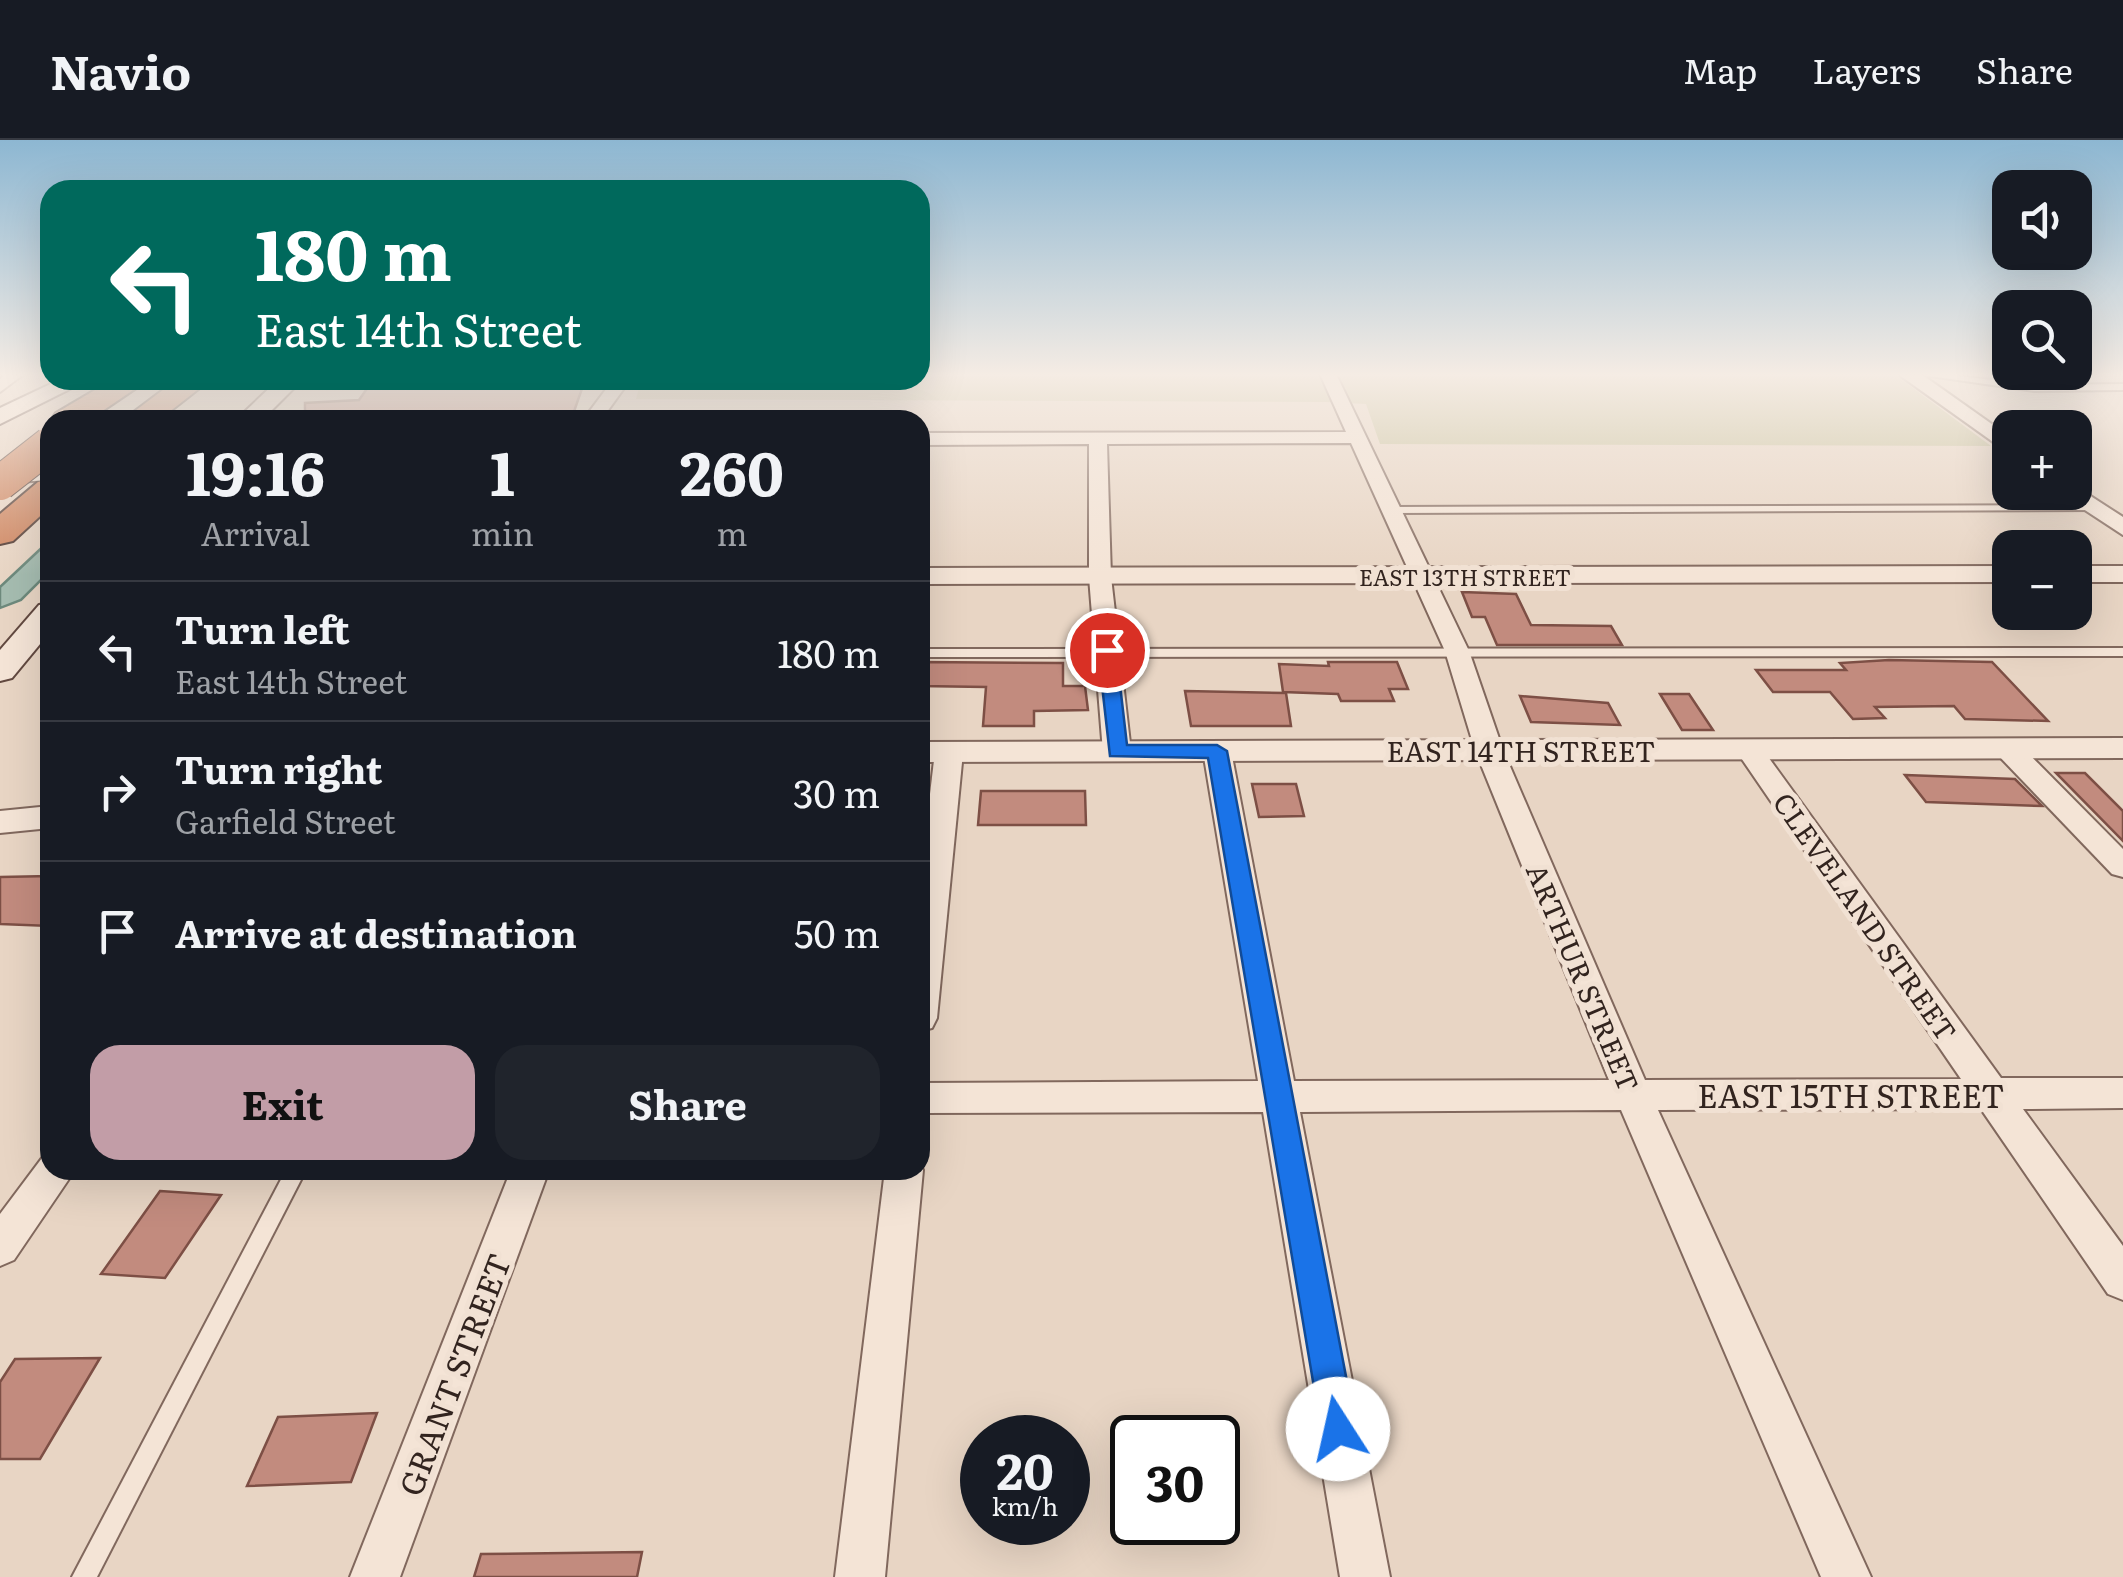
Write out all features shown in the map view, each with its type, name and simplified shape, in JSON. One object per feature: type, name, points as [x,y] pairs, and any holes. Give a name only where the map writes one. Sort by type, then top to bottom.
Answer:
[{"type":"highway","points":[[0,466],[37,441]]},
{"type":"highway","points":[[0,480],[40,451]]},
{"type":"highway","points":[[0,533],[40,499]]},
{"type":"main road","points":[[0,626],[40,619]]},
{"type":"main road","points":[[0,671],[40,626]]},
{"type":"street","points":[[1098,441],[1100,577],[1117,752]]},
{"type":"street","name":"ARTHUR STREET","points":[[1358,441],[1457,651],[1489,750],[1633,1095],[1846,1577]]},
{"type":"street","points":[[0,480],[40,474]]},
{"type":"street","points":[[2094,508],[2123,528]]},
{"type":"street","name":"EAST 13TH STREET","points":[[930,576],[1992,574]]},
{"type":"street","points":[[2092,574],[2123,574]]},
{"type":"street","points":[[2007,748],[2123,867]]},
{"type":"street","name":"EAST 14TH STREET","points":[[934,752],[2123,748]]},
{"type":"street","name":"CLEVELAND STREET","points":[[1748,749],[2123,1280]]},
{"type":"street","points":[[1217,751],[1365,1577]]},
{"type":"street","points":[[930,828],[934,752]]},
{"type":"street","points":[[0,822],[40,818]]},
{"type":"street","name":"EAST 15TH STREET","points":[[930,1098],[2123,1092]]},
{"type":"street","points":[[0,1247],[49,1180]]},
{"type":"street","name":"GRANT STREET","points":[[375,1577],[526,1180]]},
{"type":"street","points":[[860,1577],[903,1180]]},
{"type":"lane","points":[[1392,510],[2094,508]]},
{"type":"lane","points":[[930,652],[2123,652]]},
{"type":"lane","points":[[84,1577],[291,1180]]},
{"type":"shaded area","points":[[1379,441],[1984,441],[1991,446]]},
{"type":"shaded area","points":[[40,549],[40,581],[21,600],[0,608],[0,587]]},
{"type":"building","points":[[1462,592],[1516,594],[1531,625],[1611,626],[1622,645],[1497,645],[1485,617],[1472,617]]},
{"type":"building","points":[[930,662],[1063,663],[1063,686],[1085,686],[1088,710],[1034,711],[1034,726],[983,726],[986,687],[930,686]]},
{"type":"building","points":[[1328,662],[1397,662],[1408,689],[1389,689],[1394,701],[1341,701],[1338,694],[1283,692],[1279,664],[1329,666]]},
{"type":"building","points":[[1992,662],[2048,721],[1965,719],[1954,706],[1875,707],[1885,718],[1853,719],[1830,692],[1773,692],[1756,670],[1846,670],[1840,663]]},
{"type":"building","points":[[1185,691],[1286,693],[1291,726],[1191,726]]},
{"type":"building","points":[[1660,694],[1689,694],[1713,730],[1682,730]]},
{"type":"building","points":[[1520,696],[1608,703],[1620,725],[1531,722]]},
{"type":"building","points":[[2056,773],[2085,773],[2123,811],[2123,841]]},
{"type":"building","points":[[1905,775],[2015,779],[2042,806],[1926,802]]},
{"type":"building","points":[[1252,784],[1296,784],[1304,816],[1259,817]]},
{"type":"building","points":[[981,791],[1085,791],[1086,825],[978,825]]},
{"type":"building","points":[[40,876],[40,926],[0,924],[0,877]]},
{"type":"building","points":[[160,1191],[221,1195],[165,1278],[101,1274]]},
{"type":"building","points":[[100,1358],[40,1459],[0,1459],[0,1382],[15,1359]]},
{"type":"building","points":[[377,1413],[351,1482],[247,1486],[278,1417]]},
{"type":"building","points":[[642,1552],[637,1577],[474,1577],[481,1554]]},
{"type":"route","points":[[1107,650],[1117,752],[1217,751],[1338,1429]]}]
